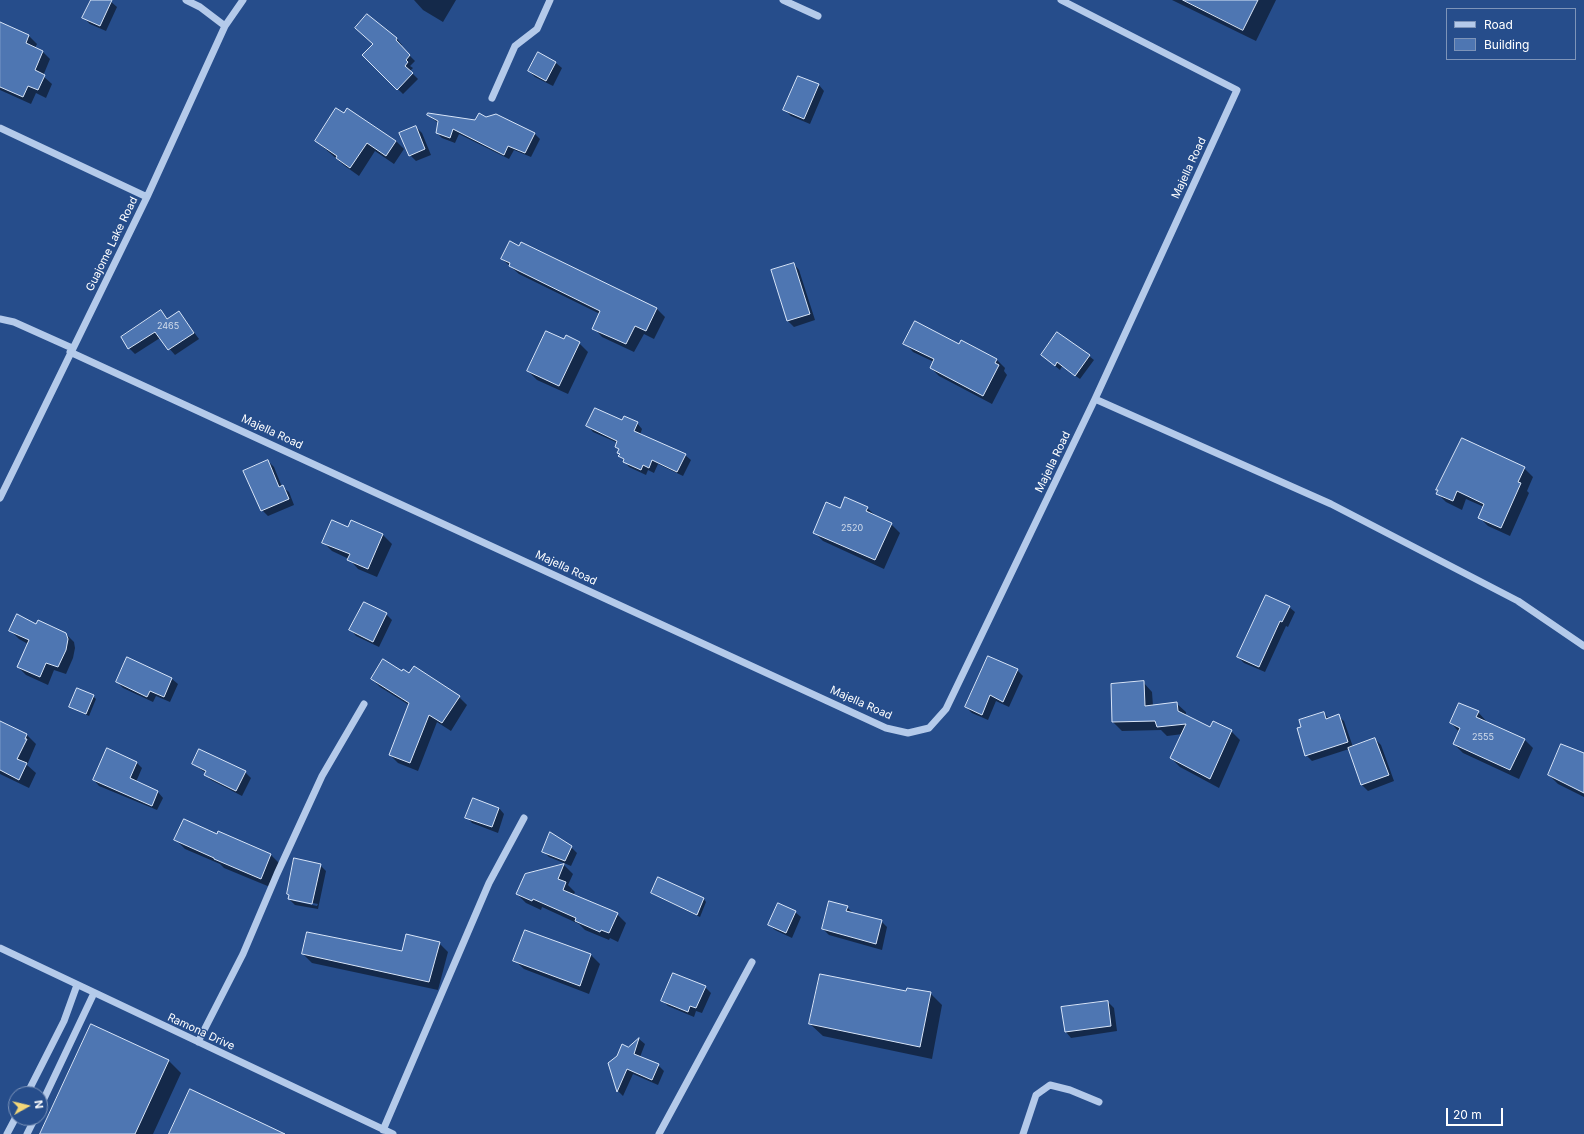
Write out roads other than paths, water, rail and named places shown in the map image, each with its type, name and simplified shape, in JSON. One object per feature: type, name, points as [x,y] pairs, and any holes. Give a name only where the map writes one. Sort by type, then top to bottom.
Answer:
[{"type":"street","points":[[186,0],[200,7],[225,26]]},
{"type":"street","name":"Guajome Lake Road","points":[[0,498],[147,197],[225,26],[243,0]]},
{"type":"street","points":[[492,98],[514,46],[537,29],[550,0]]},
{"type":"street","points":[[783,0],[818,16]]},
{"type":"street","name":"Majella Road","points":[[0,319],[14,322],[71,350],[886,728],[908,733],[929,728],[946,709],[1095,398],[1237,90],[1061,0]]},
{"type":"street","points":[[0,128],[147,197]]},
{"type":"street","points":[[1095,398],[1331,504],[1518,601],[1584,646]]},
{"type":"street","points":[[198,1042],[243,954],[277,874],[322,776],[364,704]]},
{"type":"street","points":[[383,1130],[489,883],[524,818]]},
{"type":"street","name":"Ramona Drive","points":[[0,948],[393,1134]]},
{"type":"street","points":[[658,1134],[752,962]]},
{"type":"street","points":[[31,1086],[64,1021],[78,985]]},
{"type":"street","points":[[48,1090],[94,993]]},
{"type":"street","points":[[1023,1134],[1036,1095],[1050,1085],[1070,1090],[1099,1102]]}]
